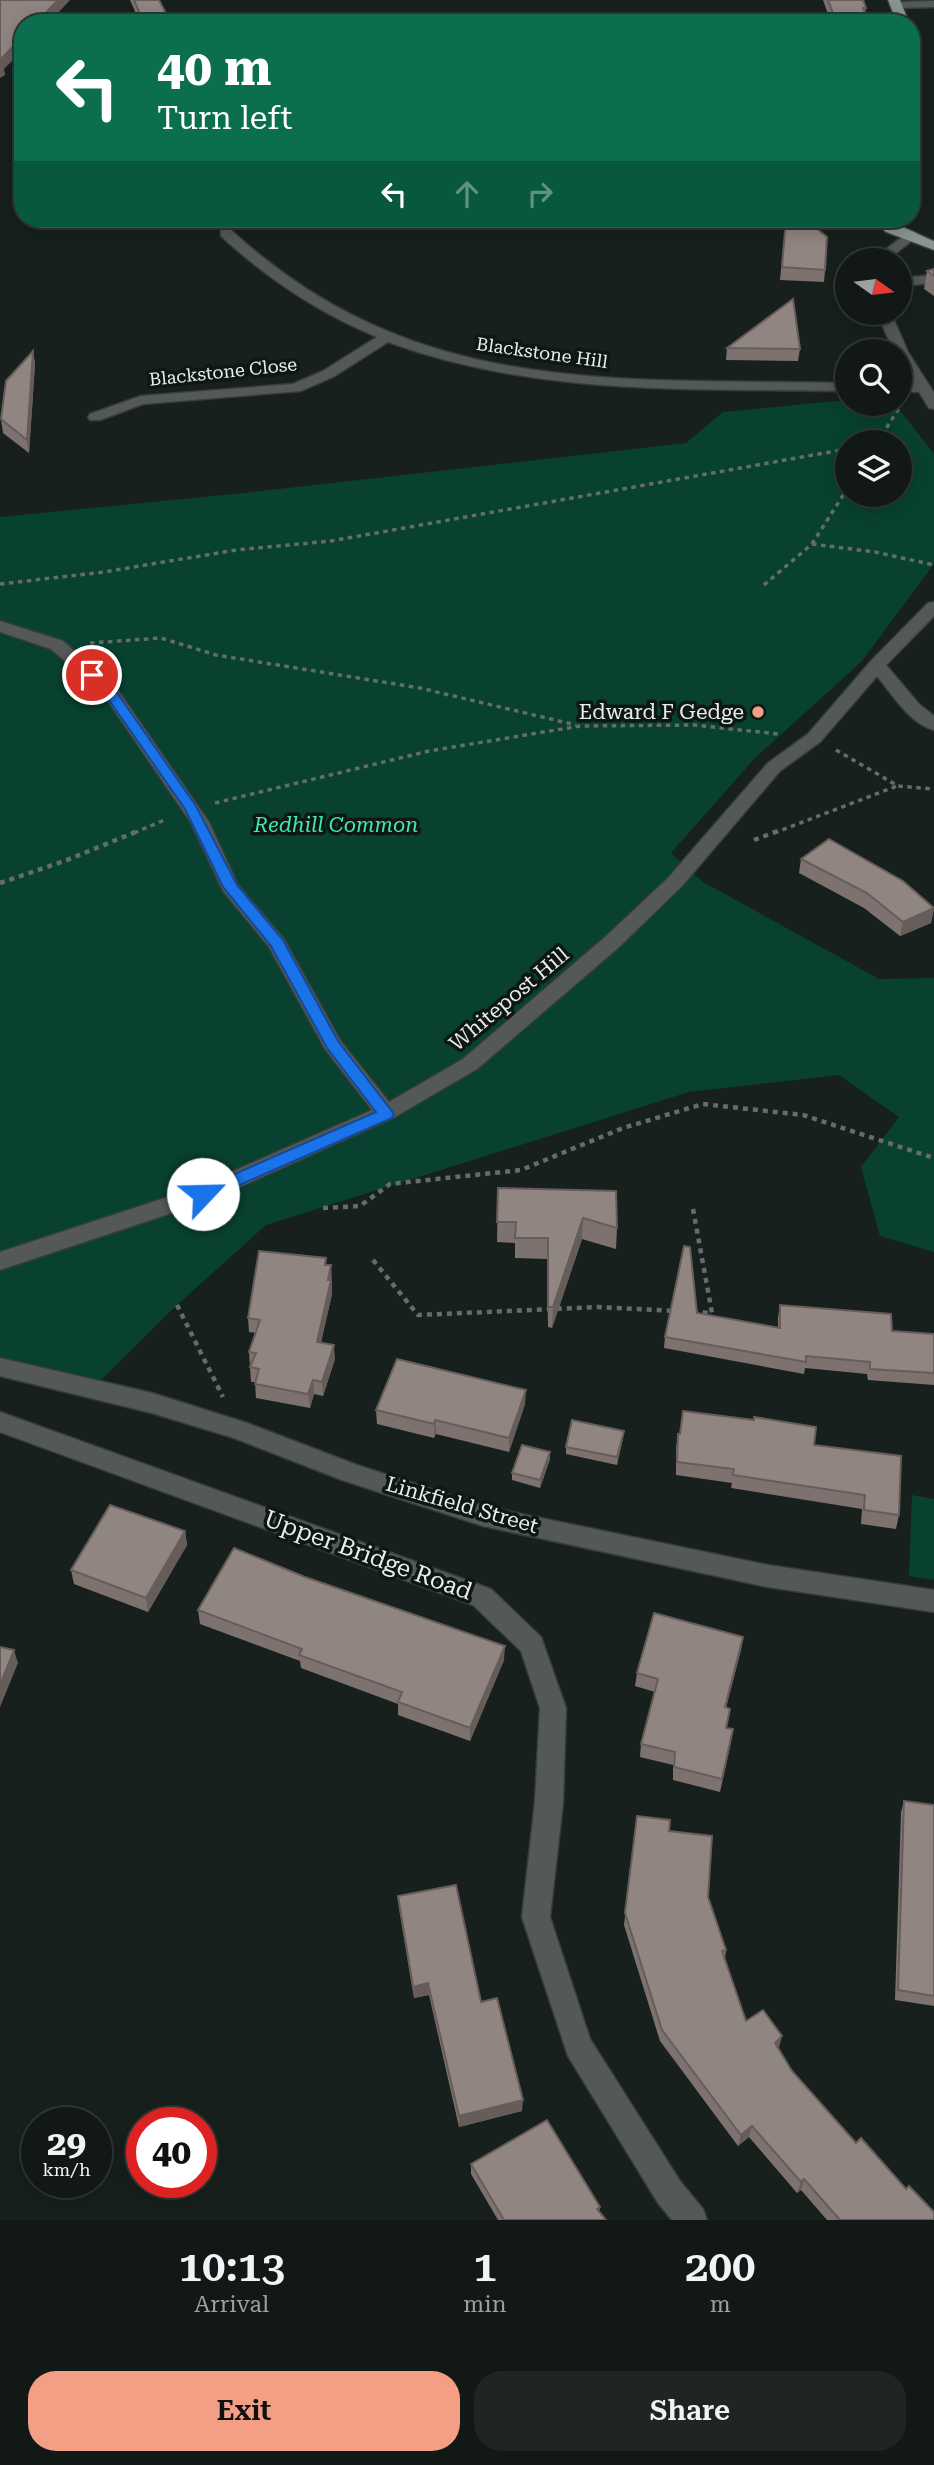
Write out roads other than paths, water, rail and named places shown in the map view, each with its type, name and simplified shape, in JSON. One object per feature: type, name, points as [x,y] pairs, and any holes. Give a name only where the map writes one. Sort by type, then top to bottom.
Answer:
[{"type":"main road","points":[[890,228],[934,246]]},
{"type":"street","points":[[895,2],[934,4]]},
{"type":"street","name":"Blackstone Hill","points":[[226,233],[245,253],[287,284],[338,315],[388,336],[461,361],[519,373],[591,382],[835,387]]},
{"type":"street","points":[[894,248],[909,236]]},
{"type":"street","points":[[912,281],[934,279]]},
{"type":"street","points":[[890,326],[901,352],[931,398]]},
{"type":"street","name":"Blackstone Close","points":[[95,417],[141,400],[296,388],[328,374],[388,336]]},
{"type":"street","points":[[912,391],[931,398]]},
{"type":"street","name":"Whitepost Hill","points":[[0,1261],[203,1194],[386,1114],[470,1064],[611,943],[675,882],[774,767],[814,738],[877,666],[934,607]]},
{"type":"street","points":[[0,626],[57,645],[109,690],[191,809],[230,887],[277,944],[332,1044],[386,1114]]},
{"type":"street","points":[[877,666],[913,708],[934,725]]},
{"type":"street","name":"Linkfield Street","points":[[2,1373],[152,1404],[239,1430],[351,1473],[483,1516],[768,1576],[934,1601]]},
{"type":"street","name":"Upper Bridge Road","points":[[0,1422],[482,1597],[532,1645],[553,1708],[549,1802],[536,1917],[578,2046],[669,2192],[692,2220]]},
{"type":"place","name":"Edward F Gedge","points":[[758,712]]},
{"type":"park label","name":"Redhill Common","points":[[336,825]]}]
